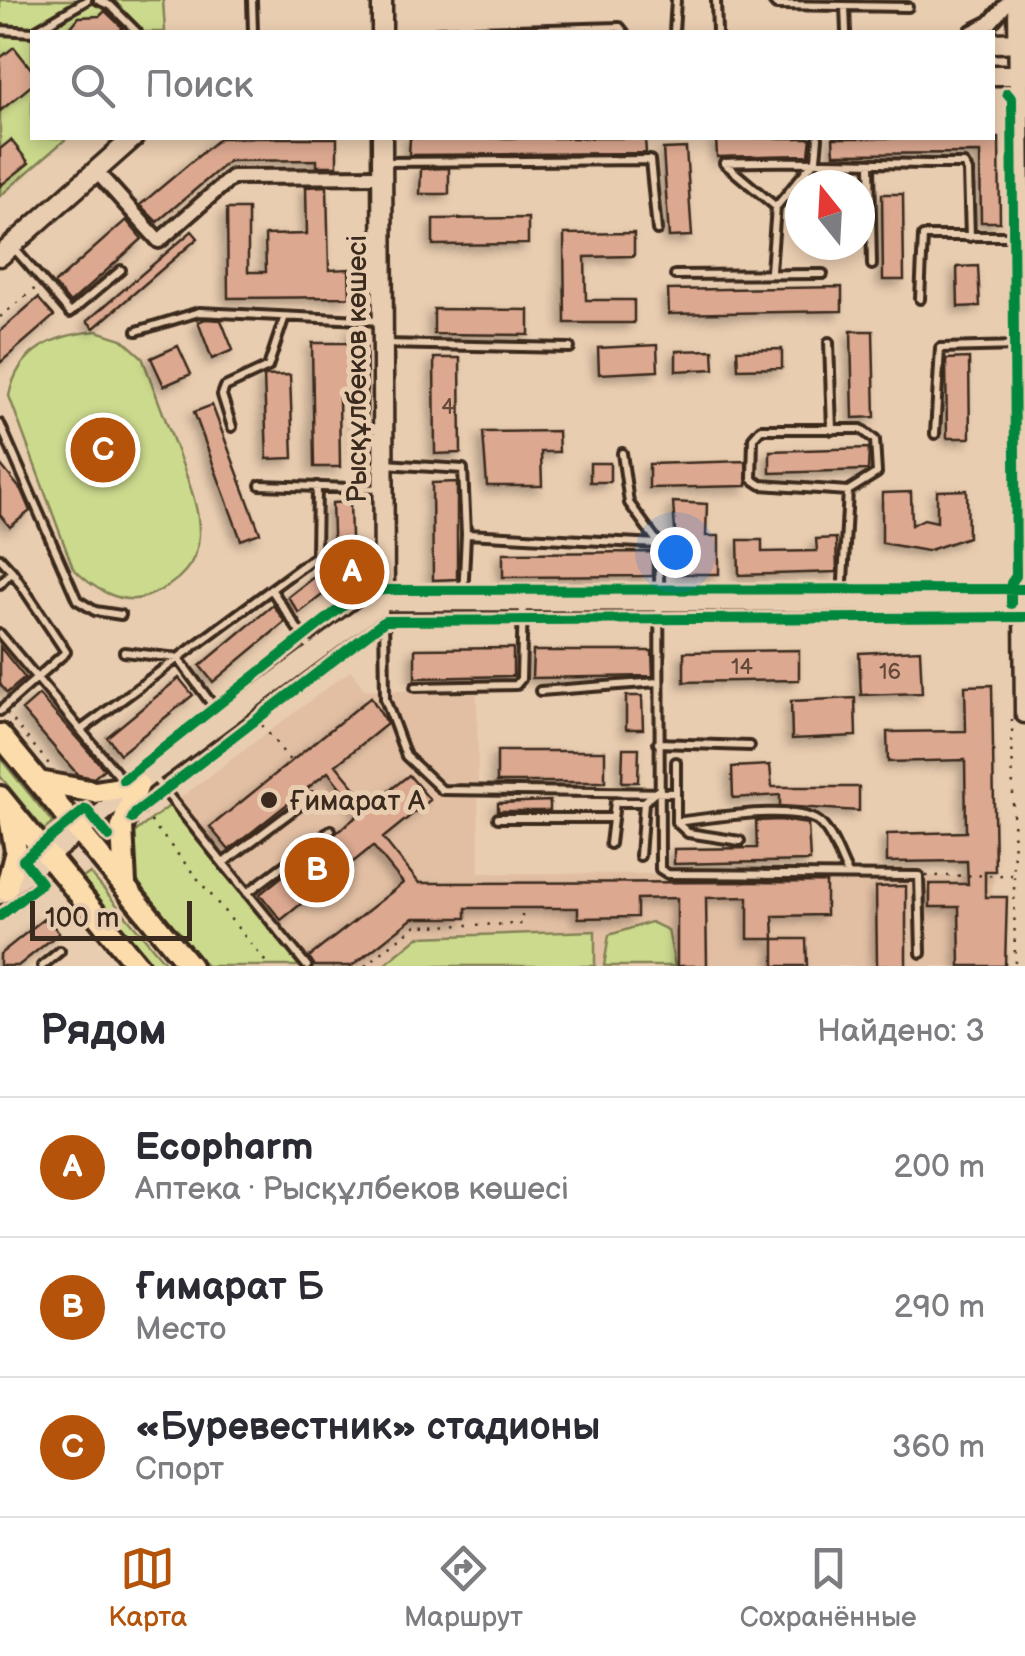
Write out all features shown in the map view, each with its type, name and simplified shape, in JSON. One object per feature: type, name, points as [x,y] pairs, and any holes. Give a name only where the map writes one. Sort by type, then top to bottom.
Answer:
[{"type":"main road","points":[[0,735],[190,966]]},
{"type":"main road","points":[[39,782],[72,791],[139,782],[122,827],[126,886]]},
{"type":"main road","points":[[4,801],[138,966]]},
{"type":"main road","points":[[2,891],[16,852],[4,801]]},
{"type":"street","points":[[976,30],[990,23],[1010,0]]},
{"type":"street","points":[[1018,0],[1022,42],[1024,486],[1019,608],[1025,698],[1019,716]]},
{"type":"street","points":[[995,42],[1022,42]]},
{"type":"street","points":[[995,75],[1022,75]]},
{"type":"street","points":[[6,251],[131,140]]},
{"type":"street","name":"Рысқұлбеков көшесі","points":[[382,140],[384,600]]},
{"type":"street","points":[[96,171],[160,241],[232,177],[382,169]]},
{"type":"street","points":[[2,891],[139,782],[384,600],[523,601],[659,616],[842,602],[1019,608]]},
{"type":"lane","points":[[36,30],[87,0]]},
{"type":"lane","points":[[98,0],[111,6],[134,30]]},
{"type":"lane","points":[[252,0],[252,30]]},
{"type":"lane","points":[[674,30],[676,0]]},
{"type":"lane","points":[[716,0],[716,30]]},
{"type":"lane","points":[[772,0],[776,5],[908,7]]},
{"type":"lane","points":[[845,6],[846,30]]},
{"type":"lane","points":[[0,30],[30,32]]},
{"type":"lane","points":[[511,30],[622,30]]},
{"type":"lane","points":[[771,272],[776,206],[816,159],[818,140]]},
{"type":"lane","points":[[776,206],[724,162],[816,159],[870,165],[964,164],[968,171],[970,237]]},
{"type":"lane","points":[[382,169],[650,160],[657,230]]},
{"type":"lane","points":[[870,165],[872,265]]},
{"type":"lane","points":[[920,299],[923,236],[970,237],[1021,230]]},
{"type":"lane","points":[[6,251],[70,314],[121,270]]},
{"type":"lane","points":[[675,275],[823,274]]},
{"type":"lane","points":[[137,330],[199,312],[383,322]]},
{"type":"lane","points":[[232,426],[222,395],[225,387],[268,367],[284,319]]},
{"type":"lane","points":[[828,342],[832,430]]},
{"type":"lane","points":[[383,344],[570,348]]},
{"type":"lane","points":[[935,434],[940,348],[1023,357]]},
{"type":"lane","points":[[0,424],[77,600],[95,611],[122,615]]},
{"type":"lane","points":[[761,429],[860,429],[875,440],[877,473],[848,491],[760,485],[752,480],[754,438],[761,429]]},
{"type":"lane","points":[[622,453],[629,503],[659,544],[656,859],[668,874],[919,876],[920,953]]},
{"type":"lane","points":[[384,464],[462,469],[466,534],[463,601]]},
{"type":"lane","points":[[260,486],[384,489]]},
{"type":"lane","points":[[81,730],[316,556],[317,486]]},
{"type":"lane","points":[[842,602],[848,491]]},
{"type":"lane","points":[[466,534],[659,544]]},
{"type":"lane","points":[[0,558],[66,652],[2,710]]},
{"type":"lane","points":[[0,584],[12,571]]},
{"type":"lane","points":[[271,589],[313,653]]},
{"type":"lane","points":[[384,600],[385,698],[406,756],[442,790],[676,793]]},
{"type":"lane","points":[[414,687],[516,684],[521,679],[523,601]]},
{"type":"lane","points":[[0,634],[81,730],[139,782],[165,793],[307,966]]},
{"type":"lane","points":[[124,652],[178,658],[224,722]]},
{"type":"lane","points":[[540,691],[659,682]]},
{"type":"lane","points":[[658,743],[750,746]]},
{"type":"lane","points":[[676,762],[676,822],[688,833],[740,840]]},
{"type":"lane","points":[[640,856],[644,802],[658,790]]},
{"type":"lane","points":[[225,866],[311,797]]},
{"type":"lane","points":[[610,844],[619,800],[644,802]]},
{"type":"lane","points":[[676,822],[765,814],[808,815],[821,823],[848,874]]},
{"type":"lane","points":[[498,818],[613,818]]},
{"type":"lane","points":[[247,892],[331,830]]},
{"type":"lane","points":[[42,966],[60,951]]},
{"type":"path","points":[[0,317],[42,283]]},
{"type":"path","points":[[132,820],[385,624],[1019,608]]},
{"type":"path","points":[[132,820],[262,725],[385,624]]},
{"type":"path","points":[[2,710],[72,791]]},
{"type":"path","points":[[1014,966],[1019,716]]},
{"type":"path","points":[[262,725],[290,762]]},
{"type":"path","points":[[142,812],[269,966]]},
{"type":"path","points":[[919,876],[1014,875]]},
{"type":"path","points":[[365,966],[415,926],[522,924],[522,908]]},
{"type":"shaded area","points":[[351,670],[364,689],[477,694],[479,873],[993,876],[991,966],[595,966],[595,931],[418,937],[383,966],[299,966],[172,804]]},
{"type":"green space","points":[[0,0],[163,0],[165,30],[30,30],[30,140],[65,140],[0,196]]},
{"type":"green space","points":[[97,331],[122,339],[142,357],[198,516],[196,553],[187,569],[171,584],[138,599],[107,593],[73,568],[9,396],[20,367],[40,347],[66,336]]},
{"type":"green space","points":[[0,758],[53,823],[44,830],[0,776]]},
{"type":"green space","points":[[172,804],[299,966],[206,966],[134,877],[131,835]]},
{"type":"green space","points":[[90,873],[168,966],[152,966],[80,880]]},
{"type":"green space","points":[[651,922],[668,930],[675,966],[604,966],[609,935]]},
{"type":"green space","points":[[595,931],[595,966],[383,966],[418,937]]},
{"type":"building","points":[[105,11],[123,28],[69,30],[79,17],[100,16]]},
{"type":"building","points":[[14,47],[30,67],[30,87],[0,111],[0,58]]},
{"type":"building","points":[[999,138],[1000,222],[981,222],[980,153],[834,154],[833,140]]},
{"type":"building","points":[[11,140],[29,163],[0,186],[0,149]]},
{"type":"building","points":[[218,140],[337,140],[337,166],[317,166],[317,160],[229,161],[157,222],[140,205]]},
{"type":"building","points":[[410,140],[645,140],[646,153],[409,155]]},
{"type":"building","points":[[716,140],[811,140],[809,155],[717,157]]},
{"type":"building","points":[[686,148],[692,236],[669,237],[663,149]]},
{"type":"building","points":[[449,168],[449,194],[420,194],[421,169]]},
{"type":"building","points":[[327,186],[329,270],[349,269],[350,297],[228,298],[227,209],[248,209],[248,272],[266,272],[265,235],[307,234],[306,187]]},
{"type":"building","points":[[882,194],[903,194],[904,280],[883,280]]},
{"type":"building","points":[[528,218],[528,244],[433,245],[433,219]]},
{"type":"building","points":[[126,220],[142,239],[70,303],[54,284]]},
{"type":"building","points":[[192,231],[198,238],[94,328],[87,321]]},
{"type":"building","points":[[634,233],[634,256],[585,257],[586,300],[634,300],[634,323],[565,323],[564,234]]},
{"type":"building","points":[[978,266],[980,306],[958,307],[957,267]]},
{"type":"building","points":[[842,287],[842,311],[669,314],[668,290]]},
{"type":"building","points":[[38,298],[54,316],[0,363],[0,331]]},
{"type":"building","points":[[434,309],[529,310],[529,335],[434,334]]},
{"type":"building","points":[[221,320],[233,350],[212,359],[198,322]]},
{"type":"building","points":[[366,327],[368,452],[357,453],[355,393],[339,393],[340,467],[314,467],[312,343],[352,343],[352,328]]},
{"type":"building","points":[[851,331],[873,331],[875,417],[853,418]]},
{"type":"building","points":[[657,345],[658,371],[599,374],[598,348]]},
{"type":"building","points":[[178,346],[191,374],[164,386],[151,358]]},
{"type":"building","points":[[782,349],[782,368],[738,369],[737,350]]},
{"type":"building","points":[[713,350],[714,369],[676,371],[676,351]]},
{"type":"building","points":[[434,358],[460,358],[461,453],[435,454]]},
{"type":"building","points":[[969,358],[970,438],[947,438],[946,359]]},
{"type":"building","points":[[290,375],[293,458],[267,459],[264,376]]},
{"type":"building","points":[[212,405],[260,533],[241,540],[194,412]]},
{"type":"building","points":[[558,431],[559,452],[541,452],[542,486],[487,486],[483,432]]},
{"type":"building","points":[[869,448],[868,470],[770,473],[770,451]]},
{"type":"building","points":[[746,461],[747,486],[649,488],[649,464]]},
{"type":"building","points":[[590,463],[610,463],[610,482],[590,482]]},
{"type":"building","points":[[0,464],[21,490],[30,511],[10,527],[0,515]]},
{"type":"building","points":[[457,482],[457,579],[433,580],[432,483]]},
{"type":"building","points":[[967,490],[968,537],[927,551],[882,543],[882,493],[911,492],[912,525],[924,519],[937,522],[937,491]]},
{"type":"building","points":[[350,502],[352,572],[299,613],[288,597],[334,561],[332,503]]},
{"type":"building","points":[[673,502],[707,504],[706,536],[719,536],[719,574],[678,574]]},
{"type":"building","points":[[836,538],[837,572],[739,575],[738,540],[762,540],[762,552],[817,551],[816,539]]},
{"type":"building","points":[[652,552],[652,576],[503,577],[503,553]]},
{"type":"building","points":[[273,605],[285,622],[213,682],[200,666]]},
{"type":"building","points":[[0,647],[25,678],[7,693],[0,684]]},
{"type":"building","points":[[513,648],[513,676],[415,678],[415,649]]},
{"type":"building","points":[[799,650],[799,680],[684,682],[684,652]]},
{"type":"building","points":[[920,650],[922,693],[861,695],[859,653]]},
{"type":"building","points":[[533,651],[652,651],[653,676],[532,678]]},
{"type":"building","points":[[179,678],[193,695],[120,754],[107,737]]},
{"type":"building","points":[[992,685],[995,871],[985,871],[985,897],[1007,897],[1005,966],[960,966],[959,907],[930,907],[930,884],[968,884],[967,861],[887,862],[887,834],[966,832],[965,760],[888,762],[887,732],[966,731],[965,686]]},
{"type":"building","points":[[39,695],[104,769],[94,778],[78,775],[22,710]]},
{"type":"building","points":[[626,696],[642,696],[643,729],[626,729]]},
{"type":"building","points":[[371,697],[387,724],[336,765],[370,806],[409,775],[430,800],[383,838],[419,883],[826,882],[826,915],[773,916],[774,939],[748,939],[748,897],[706,898],[707,966],[677,966],[677,898],[637,899],[637,917],[578,918],[578,908],[466,908],[466,918],[413,918],[352,966],[315,966],[309,957],[403,883],[373,846],[281,920],[260,894],[361,813],[328,772],[229,850],[210,827]]},
{"type":"building","points":[[855,698],[856,736],[792,739],[791,701]]},
{"type":"building","points":[[623,748],[639,748],[638,782],[622,782]]},
{"type":"building","points":[[497,751],[605,751],[605,782],[497,782]]},
{"type":"building","points":[[770,765],[772,787],[859,787],[859,811],[780,806],[780,795],[733,798],[732,767]]},
{"type":"building","points":[[550,801],[550,811],[498,811],[498,803]]},
{"type":"building","points":[[756,821],[808,824],[810,861],[674,864],[674,849],[757,848]]},
{"type":"building","points":[[906,886],[906,966],[877,966],[876,887]]},
{"type":"building","points":[[46,917],[59,933],[18,966],[0,966],[0,954]]},
{"type":"building","points":[[774,939],[806,939],[807,966],[774,966]]},
{"type":"cycle path","points":[[1007,93],[1012,99],[1016,576],[1011,583],[1011,604]]},
{"type":"cycle path","points":[[123,780],[358,594],[384,590],[1025,589]]},
{"type":"cycle path","points":[[132,819],[136,812],[385,621],[1025,617]]},
{"type":"cycle path","points":[[0,916],[41,883],[23,860],[86,809],[109,837]]},
{"type":"place","name":"«Буревестник» стадионы","points":[[103,450]]},
{"type":"place","name":"Ecopharm","points":[[352,572]]},
{"type":"place","name":"Ғимарат А","points":[[269,800]]},
{"type":"place","name":"Ғимарат Б","points":[[317,870]]}]
